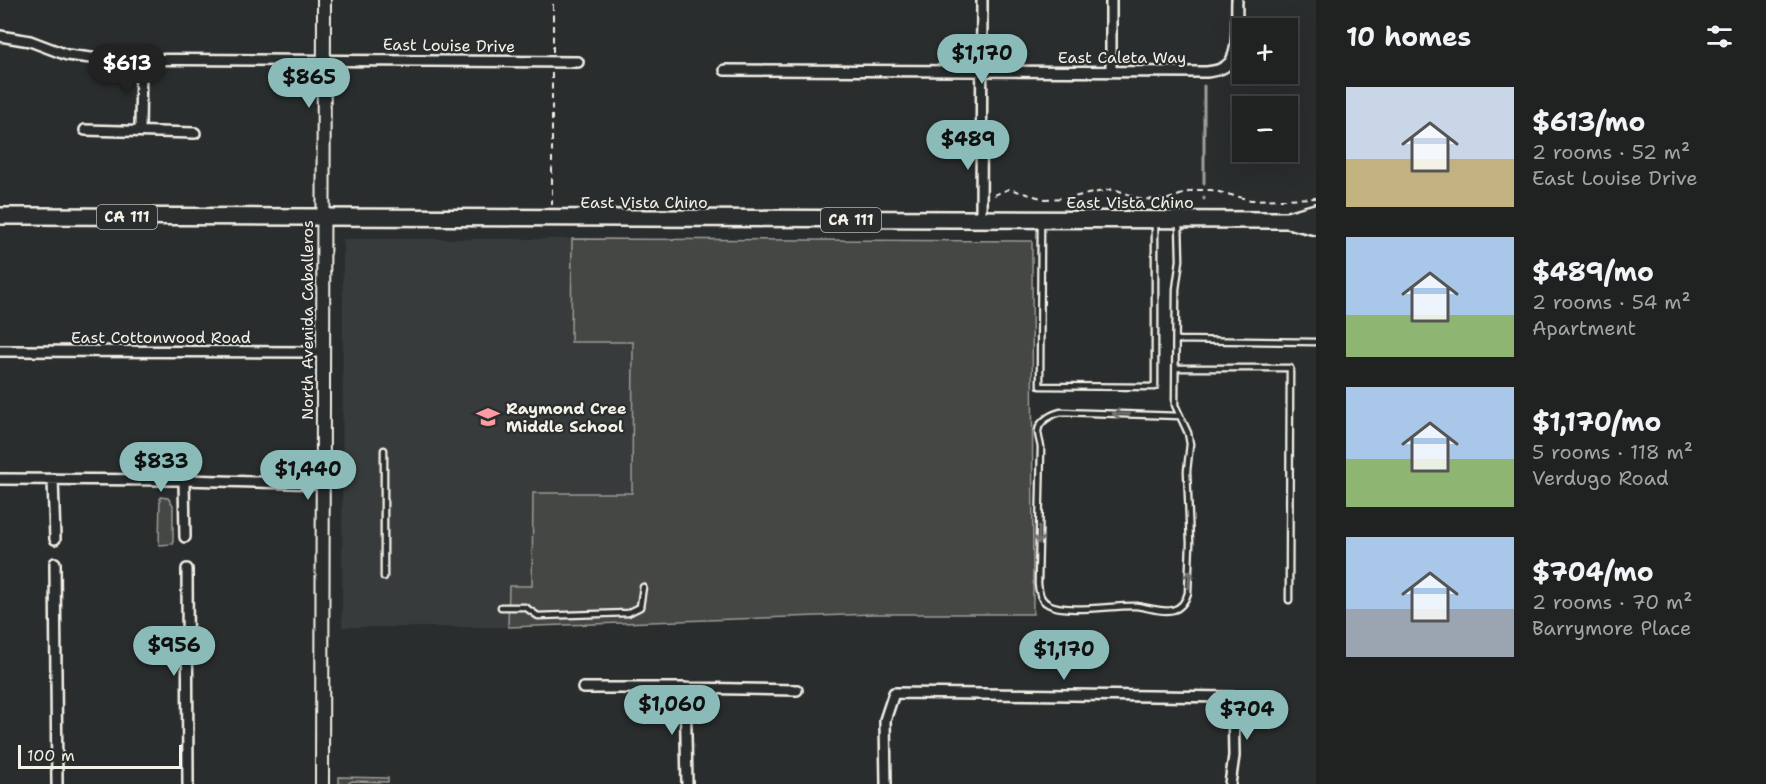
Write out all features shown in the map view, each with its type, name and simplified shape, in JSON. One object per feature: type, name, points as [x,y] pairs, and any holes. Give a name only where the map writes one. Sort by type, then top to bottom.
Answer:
[{"type":"main road","name":"East Vista Chino","points":[[1287,220],[1316,212]]},
{"type":"main road","name":"East Vista Chino","points":[[0,216],[552,220],[1287,220],[1316,227]]},
{"type":"street","name":"North Avenida Caballeros","points":[[322,784],[324,0]]},
{"type":"street","points":[[981,220],[982,0]]},
{"type":"street","points":[[1111,0],[1111,72]]},
{"type":"street","name":"East Caleta Way","points":[[724,70],[1206,72],[1218,70],[1229,63],[1236,40],[1237,0]]},
{"type":"street","name":"East Louise Drive","points":[[0,36],[30,41],[67,55],[99,59],[578,62]]},
{"type":"street","points":[[140,131],[141,59]]},
{"type":"street","points":[[85,130],[195,133]]},
{"type":"street","name":"East Cottonwood Road","points":[[0,351],[322,352]]},
{"type":"street","points":[[53,479],[55,539]]},
{"type":"street","points":[[0,480],[184,480],[323,484]]},
{"type":"street","points":[[184,480],[185,537]]},
{"type":"street","points":[[55,563],[57,784]]},
{"type":"street","points":[[187,569],[188,784]]},
{"type":"street","points":[[583,688],[797,690]]},
{"type":"street","points":[[685,688],[687,784]]},
{"type":"street","points":[[886,784],[885,720],[894,693],[1233,697],[1234,756],[1230,784]]},
{"type":"lane","points":[[1041,220],[1040,386],[1155,387],[1155,220]]},
{"type":"lane","points":[[1179,220],[1180,260],[1176,289],[1176,405],[1188,433],[1190,444],[1188,471],[1190,543],[1186,599],[1174,610],[1138,606],[1084,609],[1054,607],[1046,604],[1042,600],[1038,584],[1041,447],[1038,430],[1041,424],[1054,414],[1061,412],[1179,416]]},
{"type":"lane","points":[[1176,340],[1316,342]]},
{"type":"lane","points":[[1176,368],[1290,368],[1289,600]]},
{"type":"lane","points":[[384,450],[384,577]]},
{"type":"lane","points":[[501,607],[525,607],[538,616],[628,613],[640,607],[643,586]]},
{"type":"path","points":[[552,220],[553,0]]},
{"type":"path","points":[[994,195],[1009,189],[1045,199],[1067,198],[1114,189],[1141,199],[1166,200],[1194,190],[1211,190],[1251,200],[1316,198]]},
{"type":"shaded area","name":"Raymond Cree Middle School","points":[[343,239],[572,239],[571,342],[633,342],[632,493],[532,586],[509,586],[508,627],[342,627]]},
{"type":"shaded area","points":[[572,239],[1032,241],[1033,614],[873,614],[508,627],[509,586],[532,586],[533,493],[632,493],[633,342],[571,342]]},
{"type":"shaded area","points":[[160,497],[168,498],[173,505],[173,544],[159,545]]},
{"type":"shaded area","points":[[339,777],[388,778],[388,782],[352,781],[339,784]]},
{"type":"waterway","points":[[1204,86],[1204,183]]},
{"type":"place","name":"Raymond Cree Middle School","points":[[488,417]]}]
